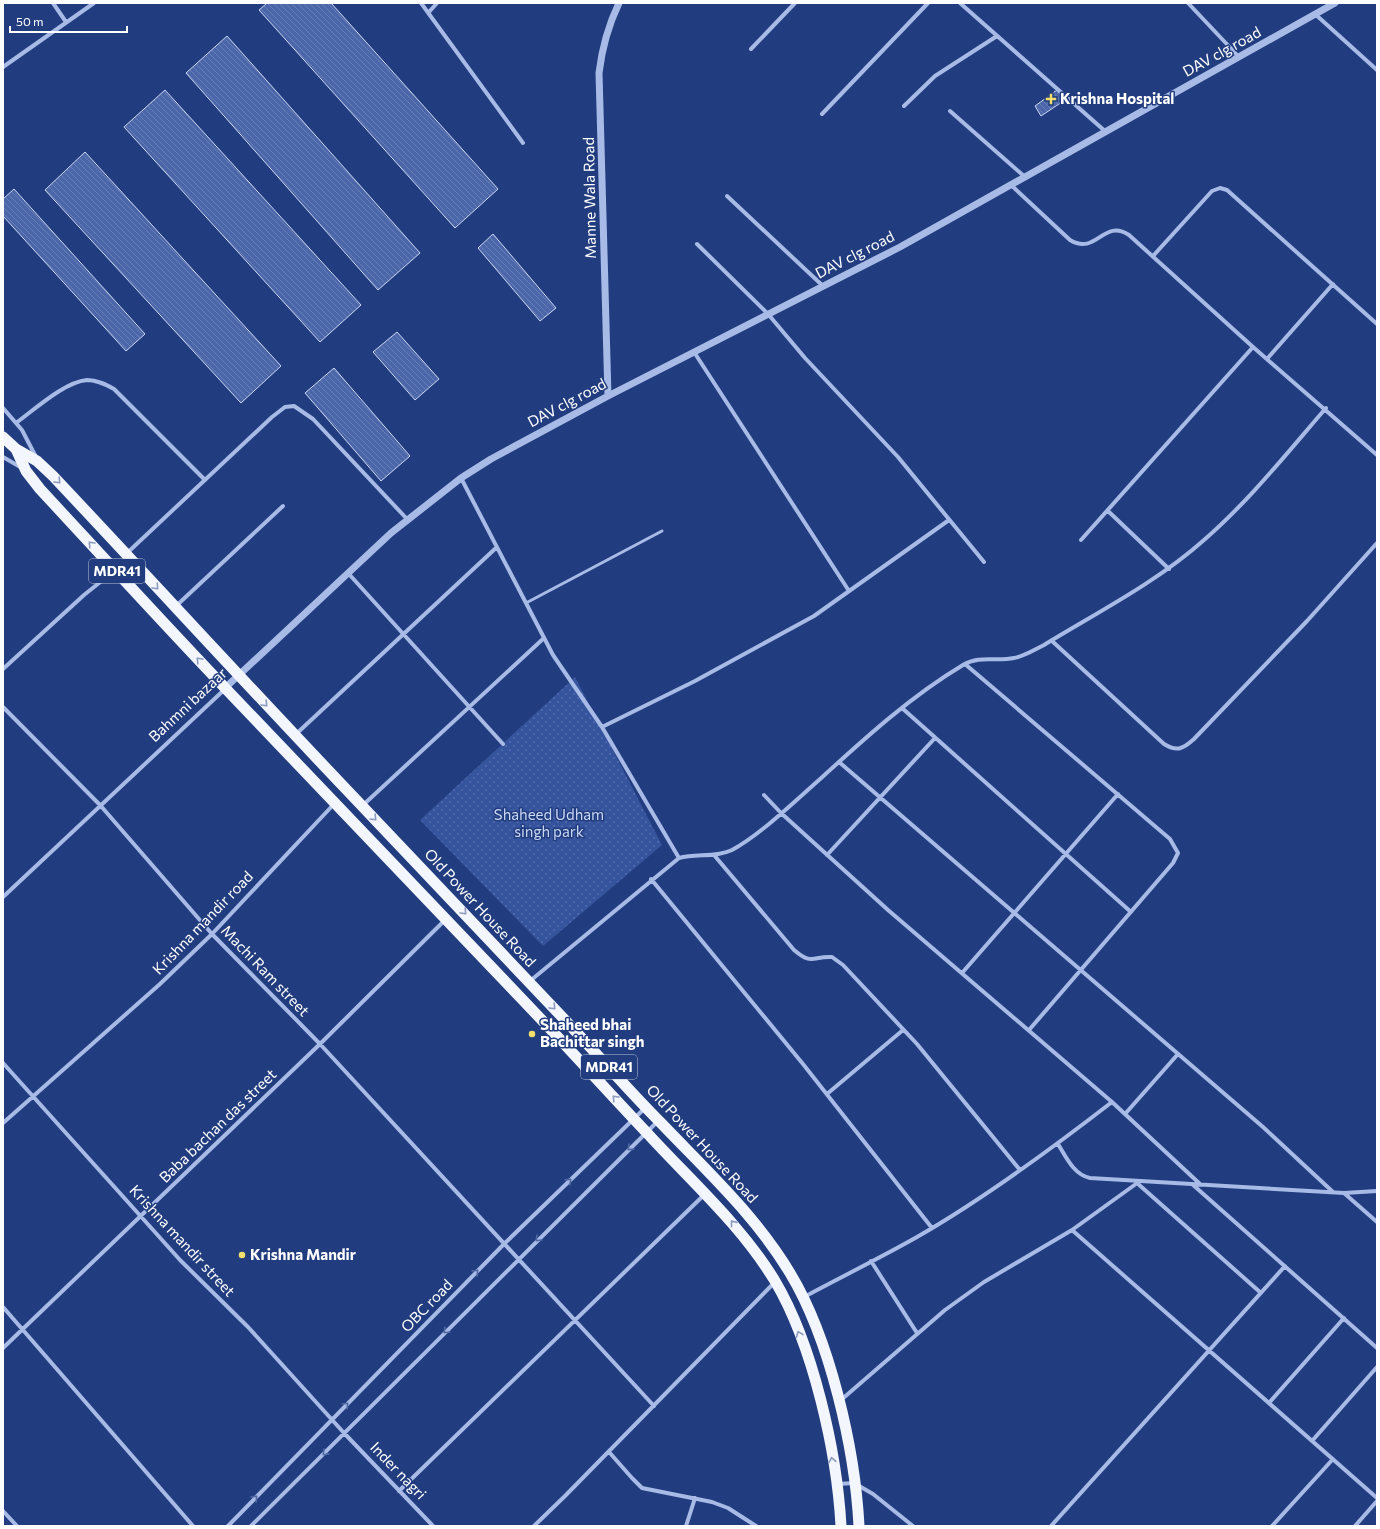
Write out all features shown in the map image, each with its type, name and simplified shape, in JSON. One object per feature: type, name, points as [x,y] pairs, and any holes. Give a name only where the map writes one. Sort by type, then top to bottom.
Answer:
[{"type":"highway","name":"MDR41","points":[[4,440],[16,449],[38,461],[238,675]]},
{"type":"highway","name":"MDR41","points":[[16,449],[26,471],[40,489],[225,688]]},
{"type":"highway","name":"Old Power House Road","points":[[238,675],[529,982],[658,1121],[744,1210],[790,1273],[822,1343],[839,1402],[854,1483],[859,1526]]},
{"type":"highway","name":"Old Power House Road","points":[[225,688],[446,918],[731,1221],[775,1282],[791,1313],[805,1349],[819,1397],[837,1484],[841,1526]]},
{"type":"street","points":[[53,3],[66,22]]},
{"type":"street","points":[[3,67],[94,3]]},
{"type":"street","points":[[421,3],[523,142]]},
{"type":"street","points":[[428,12],[437,3]]},
{"type":"street","name":"Manne Wala Road","points":[[608,396],[599,73],[603,45],[611,20],[619,3]]},
{"type":"street","points":[[751,49],[795,3]]},
{"type":"street","points":[[822,114],[928,3]]},
{"type":"street","points":[[960,3],[1106,132]]},
{"type":"street","points":[[1188,3],[1239,57]]},
{"type":"street","name":"DAV clg road","points":[[391,533],[461,478],[491,459],[608,396],[900,247],[1336,3]]},
{"type":"street","points":[[1315,14],[1377,70]]},
{"type":"street","points":[[904,106],[935,76],[997,36]]},
{"type":"street","points":[[950,111],[1025,177]]},
{"type":"street","points":[[1011,185],[1070,240],[1078,244],[1088,244],[1112,230],[1118,229],[1129,235],[1253,347],[1326,408],[1377,454]]},
{"type":"street","points":[[1153,256],[1206,197],[1212,191],[1220,188],[1234,194],[1377,324]]},
{"type":"street","points":[[727,196],[823,286]]},
{"type":"street","points":[[697,244],[768,314],[805,358],[898,457],[984,562]]},
{"type":"street","points":[[1267,359],[1333,284]]},
{"type":"street","points":[[1082,540],[1253,347]]},
{"type":"street","points":[[694,352],[849,591]]},
{"type":"street","points":[[16,423],[63,390],[76,383],[88,380],[101,382],[114,389],[205,480]]},
{"type":"street","points":[[126,554],[272,417],[285,407],[294,406],[312,420],[407,519]]},
{"type":"street","points":[[3,408],[22,430],[38,461]]},
{"type":"street","points":[[529,982],[678,858],[687,856],[714,855],[732,850],[781,813],[902,708],[965,664],[979,659],[1013,658],[1026,655],[1052,641],[1169,569],[1204,540],[1235,511],[1326,408]]},
{"type":"street","points":[[3,456],[26,471]]},
{"type":"street","points":[[461,478],[544,638],[566,677],[602,727],[678,858]]},
{"type":"street","points":[[175,607],[283,506]]},
{"type":"street","points":[[1108,511],[1169,569]]},
{"type":"street","points":[[602,727],[695,681],[814,616],[949,520]]},
{"type":"street","name":"Bahmni bazaar","points":[[3,897],[391,533]]},
{"type":"street","points":[[1052,641],[1164,744],[1171,749],[1178,750],[1186,747],[1194,739],[1307,621],[1377,543]]},
{"type":"street","points":[[294,735],[497,547]]},
{"type":"street","points":[[3,669],[84,595],[115,570]]},
{"type":"street","points":[[348,573],[503,744]]},
{"type":"street","points":[[362,806],[544,638]]},
{"type":"street","points":[[965,664],[1170,839],[1178,853],[1173,863],[1029,1030]]},
{"type":"street","name":"Machi Ram street","points":[[3,707],[100,805],[212,934],[320,1044],[654,1406]]},
{"type":"street","points":[[902,708],[1131,912]]},
{"type":"street","points":[[827,856],[935,738]]},
{"type":"street","points":[[839,762],[1263,1127],[1333,1192]]},
{"type":"street","points":[[962,973],[1118,794]]},
{"type":"street","points":[[764,795],[827,856],[1112,1102],[1200,1184]]},
{"type":"street","name":"Krishna mandir road","points":[[3,1123],[160,984],[212,934],[335,802]]},
{"type":"street","points":[[714,855],[794,950],[807,959],[813,960],[827,957],[837,959],[903,1030],[1020,1170]]},
{"type":"street","points":[[651,879],[827,1094],[932,1228]]},
{"type":"street","name":"Baba bachan das street","points":[[3,1348],[320,1044],[446,918]]},
{"type":"street","points":[[827,1094],[903,1030]]},
{"type":"street","points":[[1125,1114],[1178,1054]]},
{"type":"street","name":"Krishna mandir street","points":[[3,1063],[180,1260],[248,1327],[344,1433]]},
{"type":"street","points":[[802,1298],[932,1228],[1058,1144],[1112,1102]]},
{"type":"street","name":"OBC road","points":[[228,1526],[504,1244],[646,1107]]},
{"type":"street","name":"OBC road","points":[[251,1526],[658,1121]]},
{"type":"street","points":[[1058,1144],[1074,1169],[1084,1177],[1139,1182],[1200,1184],[1344,1193],[1377,1191]]},
{"type":"street","points":[[839,1402],[917,1334],[984,1282],[1072,1230],[1139,1182]]},
{"type":"street","points":[[1139,1182],[1261,1293]]},
{"type":"street","points":[[1192,1184],[1377,1348]]},
{"type":"street","points":[[1344,1193],[1377,1222]]},
{"type":"street","points":[[400,1490],[706,1194]]},
{"type":"street","points":[[1072,1230],[1377,1498]]},
{"type":"street","points":[[871,1261],[917,1334]]},
{"type":"street","points":[[1051,1526],[1210,1352],[1285,1266]]},
{"type":"street","points":[[534,1526],[609,1452],[775,1282]]},
{"type":"street","points":[[3,1307],[193,1526]]},
{"type":"street","points":[[1269,1403],[1344,1318]]},
{"type":"street","points":[[1312,1441],[1377,1367]]},
{"type":"street","name":"Inder nagri","points":[[344,1433],[433,1526]]},
{"type":"street","points":[[609,1452],[642,1488],[695,1498],[728,1508],[756,1526]]},
{"type":"street","points":[[1272,1526],[1333,1459]]},
{"type":"street","points":[[837,1484],[854,1483],[873,1494],[913,1526]]},
{"type":"street","points":[[686,1526],[695,1498]]},
{"type":"street","points":[[1355,1526],[1377,1501]]},
{"type":"street","points":[[3,1511],[17,1526]]},
{"type":"lane","points":[[526,603],[662,530]]},
{"type":"green space","name":"Shaheed Udham singh park","points":[[575,677],[662,845],[543,946],[420,820]]},
{"type":"building","points":[[267,3],[331,3],[498,189],[455,228],[259,10]]},
{"type":"building","points":[[227,36],[420,253],[378,290],[186,73]]},
{"type":"building","points":[[165,90],[361,305],[320,342],[124,127]]},
{"type":"building","points":[[1057,90],[1065,100],[1041,116],[1035,106]]},
{"type":"building","points":[[85,152],[281,366],[241,403],[45,190]]},
{"type":"building","points":[[14,189],[145,334],[126,351],[3,216],[3,199]]},
{"type":"building","points":[[493,234],[556,308],[540,321],[478,248]]},
{"type":"building","points":[[397,332],[439,379],[415,400],[373,352]]},
{"type":"building","points":[[334,368],[410,456],[381,481],[305,393]]},
{"type":"place","name":"Krishna Hospital","points":[[1051,99]]},
{"type":"place","name":"Shaheed bhai Bachittar singh","points":[[532,1034]]},
{"type":"place","name":"Krishna Mandir","points":[[242,1255]]}]
